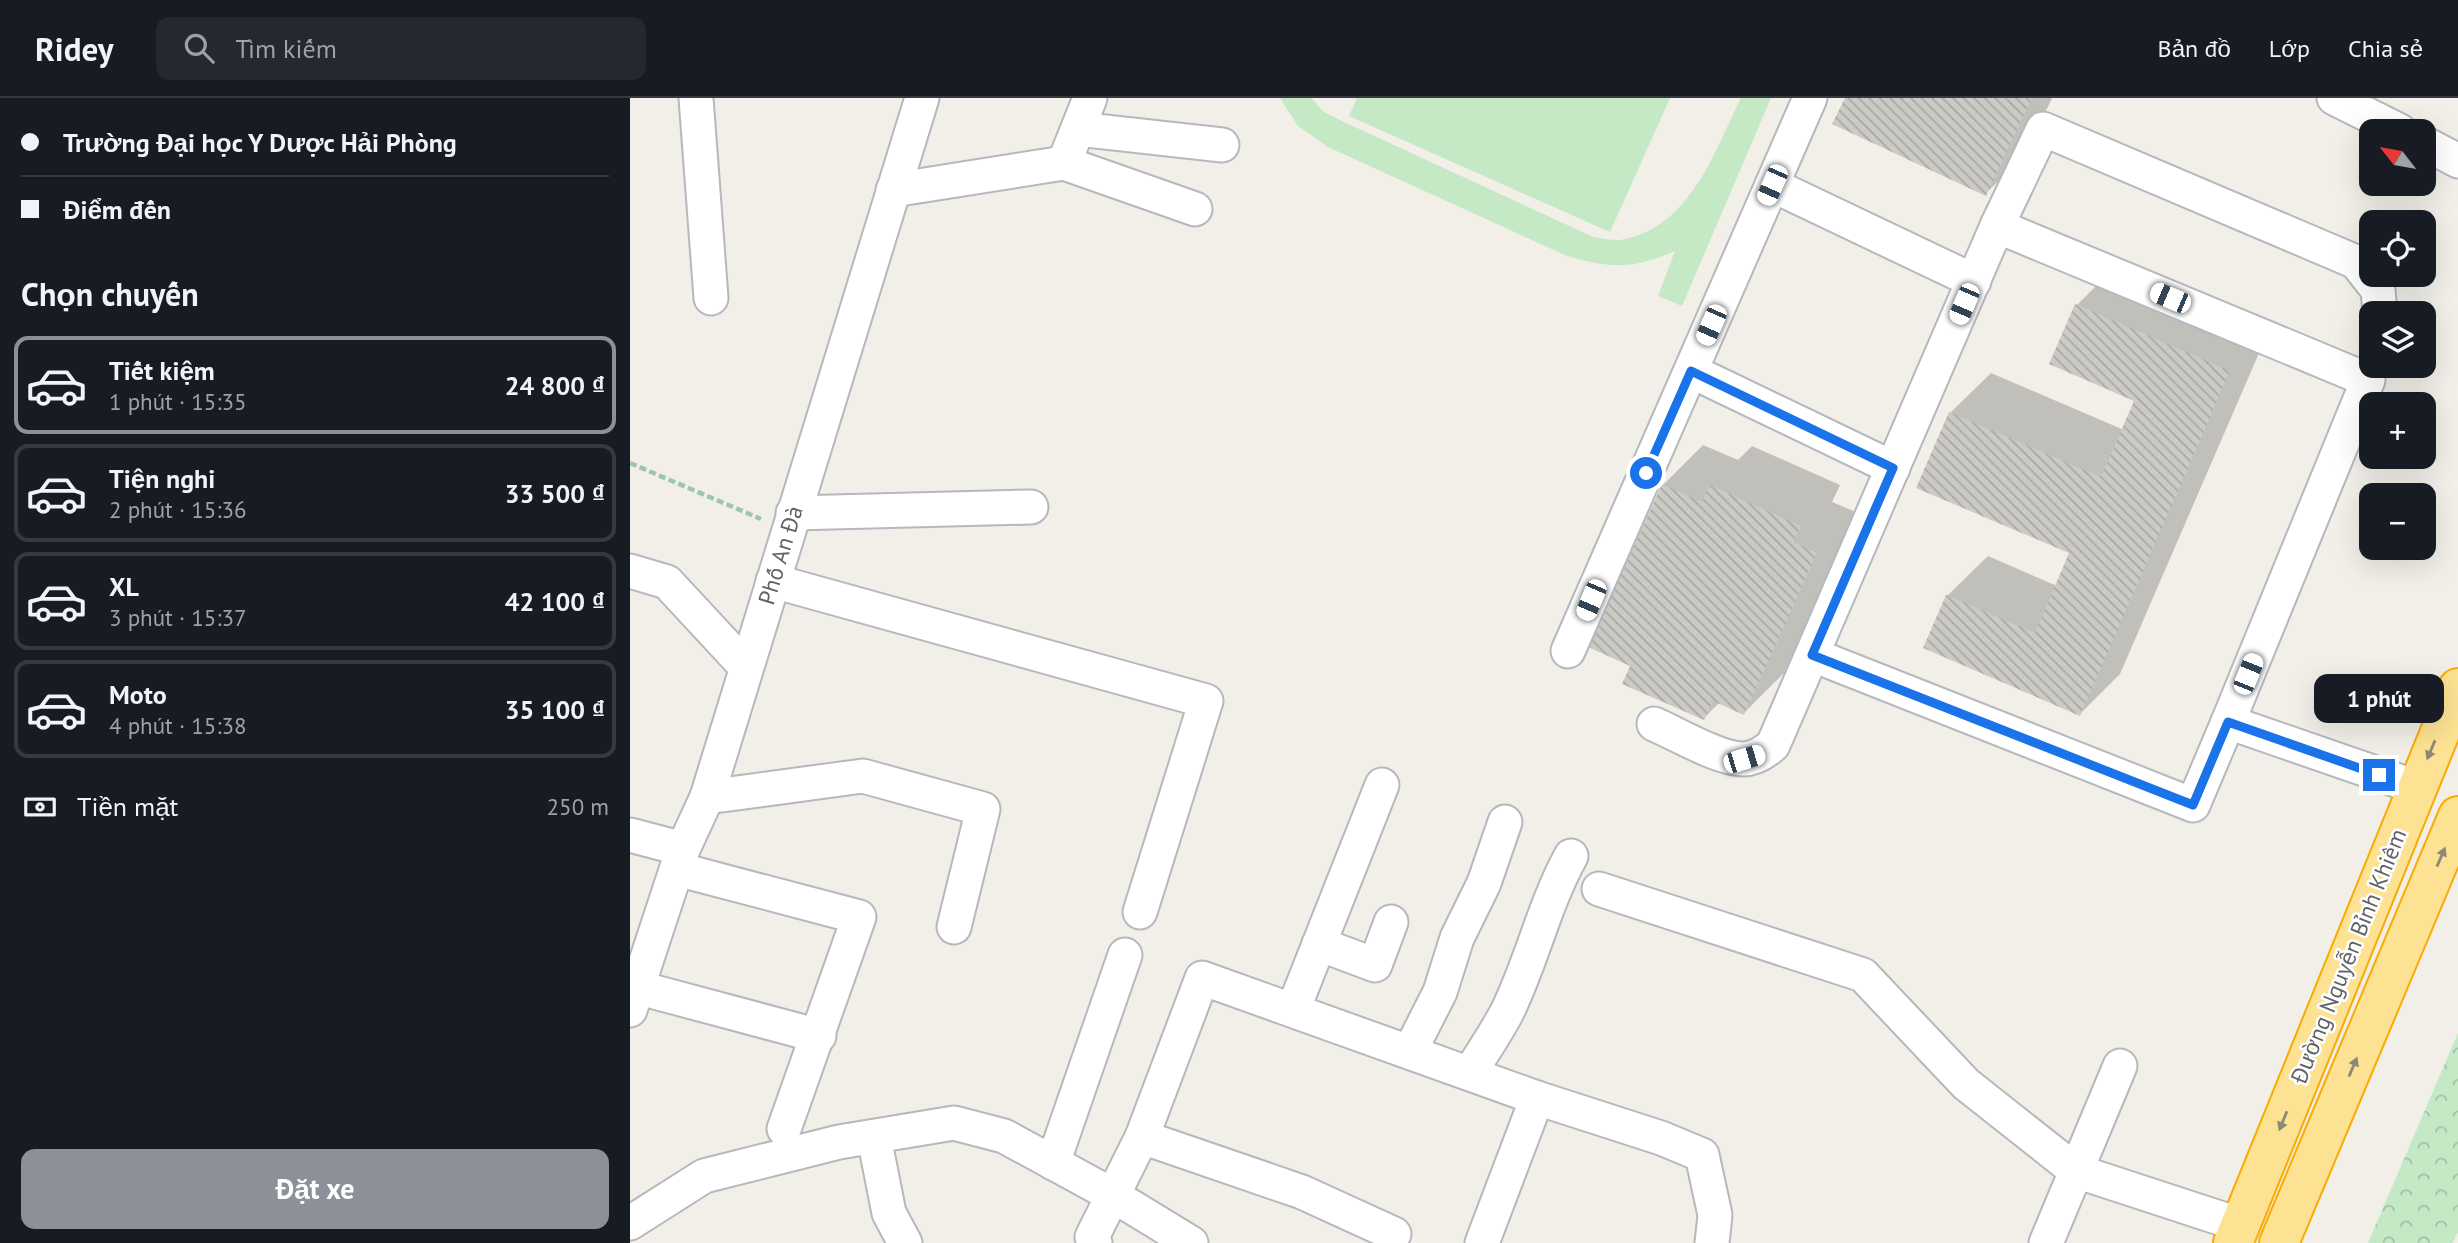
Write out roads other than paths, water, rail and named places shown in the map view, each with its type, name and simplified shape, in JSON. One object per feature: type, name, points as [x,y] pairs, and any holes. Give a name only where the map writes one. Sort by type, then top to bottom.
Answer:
[{"type":"highway","name":"Đường Nguyễn Bỉnh Khiêm","points":[[2237,1234],[2458,688]]},
{"type":"highway","name":"Đường Nguyễn Bỉnh Khiêm","points":[[2279,1243],[2458,816]]},
{"type":"street","points":[[696,98],[712,298]]},
{"type":"street","name":"Phố An Đà","points":[[633,998],[680,859],[707,797],[745,666],[922,98]]},
{"type":"street","points":[[1064,163],[1090,98]]},
{"type":"street","points":[[1568,651],[1810,98]]},
{"type":"street","points":[[2334,98],[2376,119]]},
{"type":"street","points":[[1078,129],[1222,145]]},
{"type":"street","points":[[1654,724],[1729,757],[1744,759],[1762,754],[1773,745],[1997,226],[2043,129],[2356,262],[2378,290],[2379,301]]},
{"type":"street","points":[[2436,150],[2458,161]]},
{"type":"street","points":[[893,190],[1064,163],[1195,209]]},
{"type":"street","points":[[1772,185],[1974,281]]},
{"type":"street","points":[[1997,226],[2359,369]]},
{"type":"street","points":[[1691,371],[1893,468]]},
{"type":"street","points":[[1812,655],[2193,805],[2368,378]]},
{"type":"street","points":[[790,522],[1031,507]]},
{"type":"street","points":[[630,571],[667,582],[745,666]]},
{"type":"street","points":[[773,581],[1206,701],[1140,912]]},
{"type":"street","points":[[2228,722],[2416,787]]},
{"type":"street","points":[[707,797],[863,776],[983,809],[954,927]]},
{"type":"street","points":[[1293,1010],[1382,785]]},
{"type":"street","points":[[1410,1051],[1440,992],[1457,937],[1484,883],[1505,822]]},
{"type":"street","points":[[630,835],[680,859],[859,917],[784,1129]]},
{"type":"street","points":[[1471,1073],[1507,1012],[1536,942],[1553,889],[1571,856]]},
{"type":"street","points":[[1599,889],[1863,975],[1966,1084],[2076,1171],[2237,1234]]},
{"type":"street","points":[[1319,944],[1375,965],[1391,922]]},
{"type":"street","points":[[1053,1163],[1125,955]]},
{"type":"street","points":[[1095,1243],[1092,1237],[1142,1137],[1202,978],[1537,1098],[1661,1138],[1702,1155],[1715,1215],[1712,1243]]},
{"type":"street","points":[[633,998],[819,1036]]},
{"type":"street","points":[[2046,1243],[2120,1066]]},
{"type":"street","points":[[1482,1243],[1537,1098]]},
{"type":"street","points":[[630,1223],[705,1176],[874,1137],[954,1124],[1004,1136],[1114,1196],[1191,1243]]},
{"type":"street","points":[[874,1137],[889,1213],[905,1243]]},
{"type":"street","points":[[1142,1137],[1302,1192],[1394,1234]]}]
